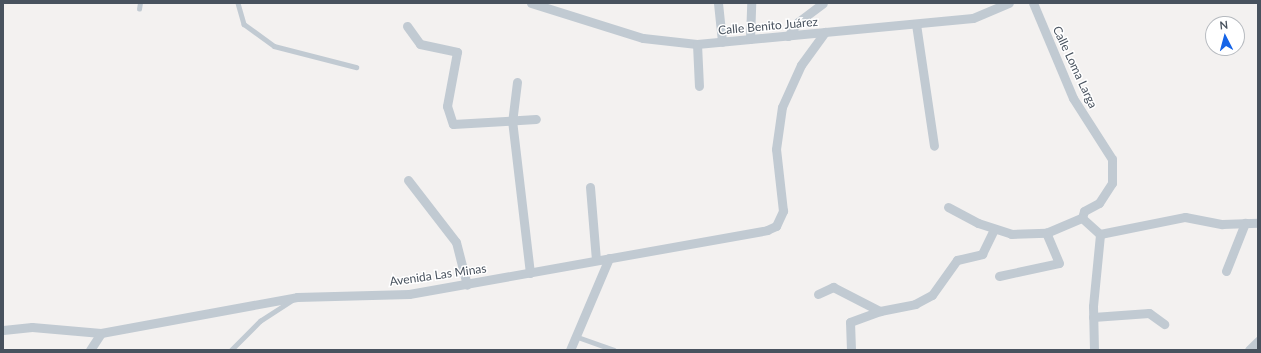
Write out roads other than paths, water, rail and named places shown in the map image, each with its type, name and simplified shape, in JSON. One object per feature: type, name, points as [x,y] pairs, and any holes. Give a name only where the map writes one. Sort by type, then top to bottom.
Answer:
[{"type":"street","name":"Calle Benito Juárez","points":[[531,3],[643,38],[697,44],[972,18],[1009,3]]},
{"type":"street","points":[[718,3],[722,42]]},
{"type":"street","points":[[750,3],[750,39]]},
{"type":"street","points":[[788,36],[802,18],[822,3]]},
{"type":"street","name":"Calle Loma Larga","points":[[1033,3],[1073,98],[1112,159],[1112,183],[1107,194],[1084,211],[1082,218]]},
{"type":"street","points":[[916,24],[934,146]]},
{"type":"street","points":[[407,26],[420,44],[457,52],[447,101],[450,121],[457,125],[536,119]]},
{"type":"street","name":"Avenida Las Minas","points":[[3,330],[38,327],[101,333],[297,297],[409,294],[467,285],[776,226],[783,211],[776,149],[782,107],[801,65],[826,32]]},
{"type":"street","points":[[697,44],[699,86]]},
{"type":"street","points":[[516,82],[512,120],[530,273]]},
{"type":"street","points":[[408,180],[456,242],[467,285]]},
{"type":"street","points":[[590,187],[596,260]]},
{"type":"street","points":[[948,207],[994,229],[1011,234],[1046,233],[1082,218],[1100,234]]},
{"type":"street","points":[[1100,234],[1185,217],[1222,224],[1258,223]]},
{"type":"street","points":[[1226,271],[1245,223]]},
{"type":"street","points":[[851,350],[850,322],[880,311],[915,304],[932,295],[957,260],[982,254],[994,229]]},
{"type":"street","points":[[999,276],[1059,263],[1046,233]]},
{"type":"street","points":[[1094,350],[1093,318],[1100,234]]},
{"type":"street","points":[[570,350],[609,258]]},
{"type":"street","points":[[818,294],[832,287],[880,311]]},
{"type":"street","points":[[1093,318],[1149,313],[1164,324]]},
{"type":"street","points":[[90,350],[101,333]]},
{"type":"street","points":[[1249,350],[1258,341]]},
{"type":"lane","points":[[139,9],[140,3]]},
{"type":"lane","points":[[238,3],[244,24],[274,46],[356,67]]},
{"type":"lane","points":[[230,350],[260,321],[297,297]]},
{"type":"lane","points":[[575,336],[614,350]]}]
